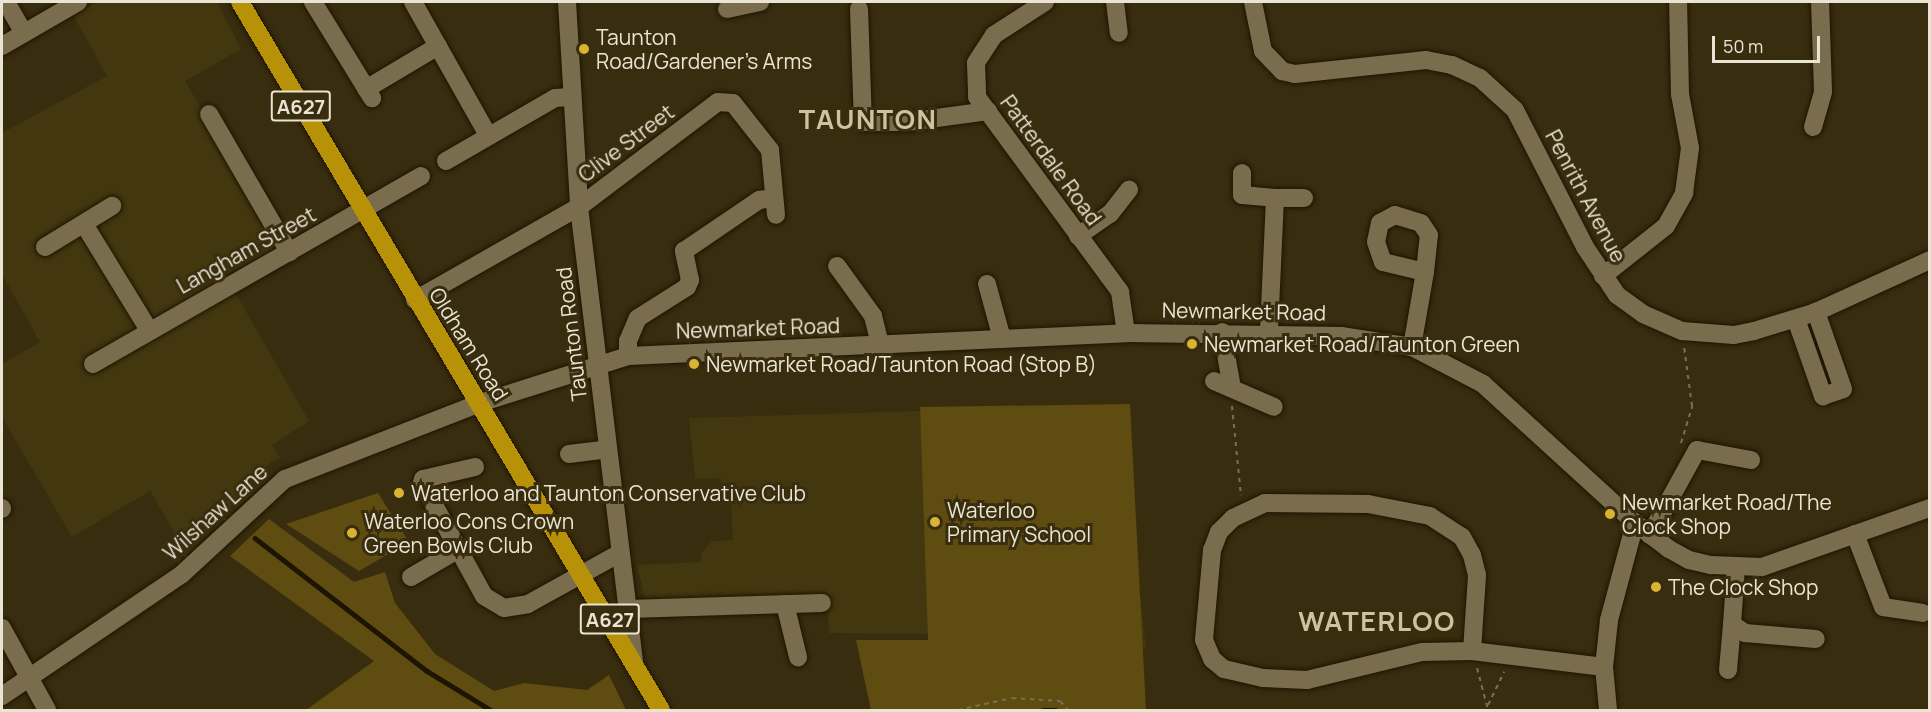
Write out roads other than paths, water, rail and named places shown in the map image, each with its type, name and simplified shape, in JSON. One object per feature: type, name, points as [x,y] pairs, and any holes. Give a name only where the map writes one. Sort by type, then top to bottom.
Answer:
[{"type":"highway","name":"Oldham Road","points":[[240,2],[415,300],[582,572],[661,711]]},
{"type":"street","points":[[6,2],[24,33]]},
{"type":"street","points":[[2,46],[78,2]]},
{"type":"street","points":[[313,2],[369,93],[438,46]]},
{"type":"street","points":[[413,2],[488,135]]},
{"type":"street","name":"Taunton Road","points":[[567,2],[570,97],[579,207],[634,661]]},
{"type":"street","points":[[728,9],[760,2]]},
{"type":"street","name":"Patterdale Road","points":[[1045,2],[994,35],[976,63],[977,97],[1119,292],[1126,333]]},
{"type":"street","points":[[1115,2],[1119,33]]},
{"type":"street","name":"Penrith Avenue","points":[[1253,2],[1263,51],[1282,71],[1295,74],[1426,60],[1452,65],[1480,78],[1515,110],[1603,276],[1617,295],[1643,314],[1682,331],[1734,335],[1796,319],[1929,260]]},
{"type":"street","points":[[1603,276],[1666,226],[1684,193],[1690,148],[1680,94],[1678,2]]},
{"type":"street","points":[[1813,128],[1823,91],[1820,2]]},
{"type":"street","points":[[859,9],[863,122],[907,122],[988,111]]},
{"type":"street","points":[[446,161],[488,135],[555,99],[570,97]]},
{"type":"street","name":"Clive Street","points":[[415,300],[579,207],[718,102],[734,103],[770,150],[775,206],[759,201],[684,251],[690,280],[687,287],[638,318],[628,341],[628,356]]},
{"type":"street","points":[[209,114],[289,252]]},
{"type":"street","points":[[1242,173],[1242,195],[1304,198]]},
{"type":"street","name":"Langham Street","points":[[93,364],[421,176]]},
{"type":"street","points":[[1078,236],[1110,214],[1129,190]]},
{"type":"street","points":[[1269,332],[1275,198]]},
{"type":"street","points":[[45,247],[111,206]]},
{"type":"street","points":[[84,224],[149,330]]},
{"type":"street","points":[[837,266],[873,316],[880,345]]},
{"type":"street","points":[[1412,346],[1425,272]]},
{"type":"street","points":[[987,284],[1002,339]]},
{"type":"street","points":[[1796,319],[1823,396],[1844,389],[1816,312]]},
{"type":"street","points":[[1222,332],[1232,388]]},
{"type":"street","name":"Newmarket Road","points":[[480,403],[628,356],[1126,333],[1269,332],[1341,336],[1412,346],[1483,384],[1650,535],[1689,560],[1736,567],[1762,567],[1929,508]]},
{"type":"street","points":[[1214,381],[1274,407]]},
{"type":"street","name":"Wilshaw Lane","points":[[2,696],[182,574],[285,479],[480,403]]},
{"type":"street","points":[[569,454],[607,449]]},
{"type":"street","points":[[1650,535],[1697,450],[1751,460]]},
{"type":"street","points":[[475,467],[422,481],[469,573],[484,596],[504,608],[528,604],[582,572],[620,553]]},
{"type":"street","points":[[1472,651],[1477,575],[1462,537],[1447,525],[1430,516],[1368,504],[1265,503],[1245,510],[1219,532],[1212,550],[1204,640],[1212,659],[1224,669],[1263,678],[1307,680],[1422,652],[1472,651],[1605,668]]},
{"type":"street","points":[[1608,711],[1605,668],[1609,620],[1635,522]]},
{"type":"street","points":[[1855,534],[1883,607],[1923,613]]},
{"type":"street","points":[[411,577],[457,550]]},
{"type":"street","points":[[1728,670],[1736,567]]},
{"type":"street","points":[[628,609],[822,603]]},
{"type":"street","points":[[785,604],[798,657]]},
{"type":"street","points":[[1732,624],[1745,633],[1816,639]]},
{"type":"street","points":[[2,628],[47,711]]},
{"type":"waterway","points":[[255,538],[427,671],[491,710]]},
{"type":"waterway","points":[[1043,710],[1056,710]]},
{"type":"place","name":"Taunton Road/Gardener's Arms","points":[[584,49]]},
{"type":"place","name":"Newmarket Road/Taunton Green","points":[[1192,344]]},
{"type":"place","name":"Newmarket Road/Taunton Road (Stop B)","points":[[694,364]]},
{"type":"place","name":"Waterloo and Taunton Conservative Club","points":[[399,493]]},
{"type":"place","name":"Newmarket Road/The Clock Shop","points":[[1610,514]]},
{"type":"place","name":"Waterloo Primary School","points":[[935,522]]},
{"type":"place","name":"Waterloo Cons Crown Green Bowls Club","points":[[352,533]]},
{"type":"place","name":"The Clock Shop","points":[[1656,587]]},
{"type":"district","name":"TAUNTON","points":[[868,119]]},
{"type":"district","name":"WATERLOO","points":[[1377,621]]}]
